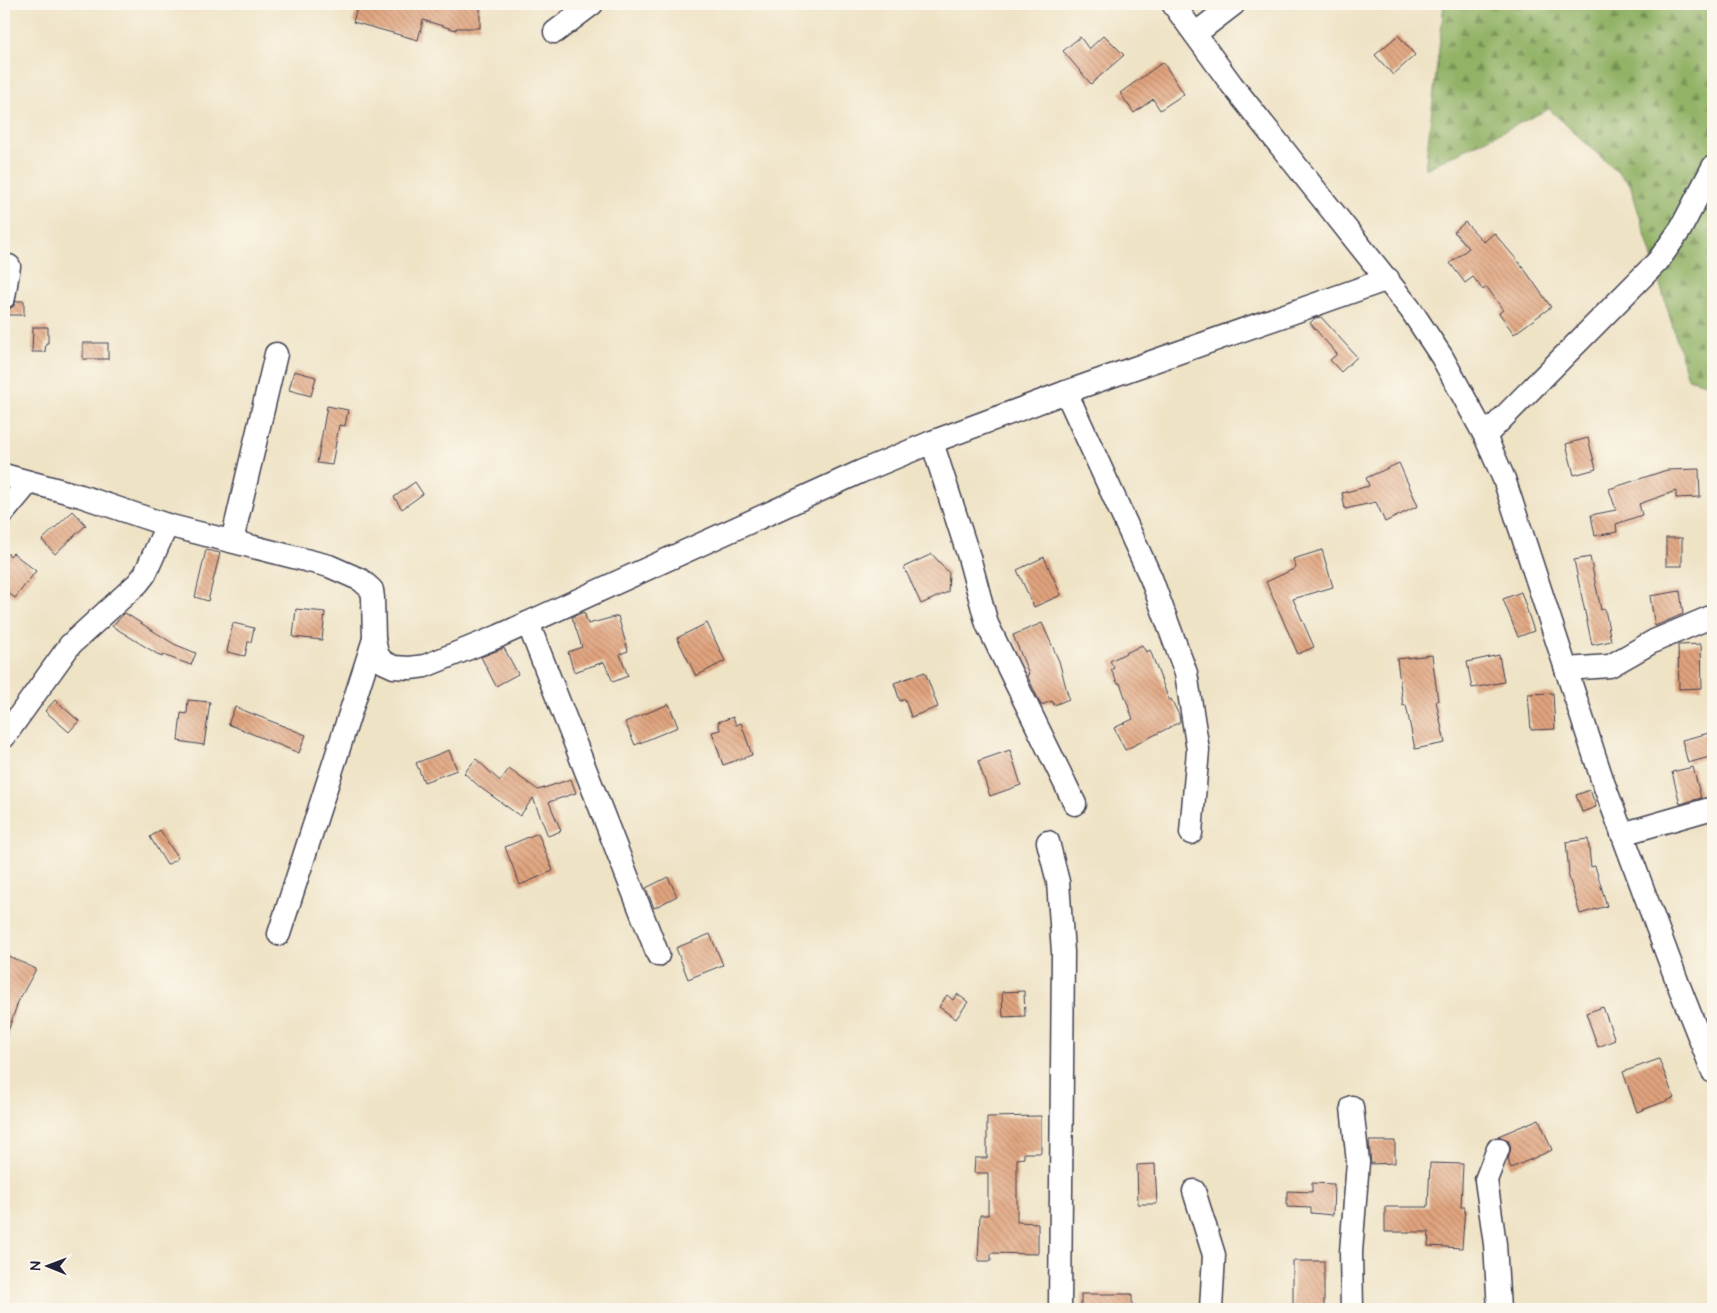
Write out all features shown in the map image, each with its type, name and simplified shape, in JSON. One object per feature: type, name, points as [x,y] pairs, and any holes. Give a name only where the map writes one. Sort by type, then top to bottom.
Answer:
[{"type":"street","points":[[555,32],[592,4]]},
{"type":"street","points":[[1173,4],[1232,85],[1411,310],[1442,357],[1485,436],[1504,479],[1603,782],[1713,1072]]},
{"type":"street","points":[[1195,34],[1234,4]]},
{"type":"street","points":[[1485,436],[1658,261],[1680,230],[1713,167]]},
{"type":"street","points":[[4,297],[9,266]]},
{"type":"street","points":[[4,475],[81,496],[167,525],[329,566],[361,580],[372,590],[374,598],[374,639],[377,654],[382,662],[394,667],[410,668],[425,666],[528,623],[860,472],[932,442],[1066,392],[1388,279]]},
{"type":"street","points":[[232,541],[276,354]]},
{"type":"street","points":[[1066,392],[1151,578],[1186,674],[1198,750],[1191,833]]},
{"type":"street","points":[[932,442],[969,557],[987,624],[1075,804]]},
{"type":"street","points":[[4,512],[28,482]]},
{"type":"street","points":[[4,737],[70,645],[138,583],[145,574],[167,525]]},
{"type":"street","points":[[1566,669],[1610,666],[1654,641],[1713,616]]},
{"type":"street","points":[[528,623],[658,955]]},
{"type":"street","points":[[279,934],[374,639]]},
{"type":"street","points":[[1622,834],[1713,808]]},
{"type":"street","points":[[1048,842],[1058,882],[1063,952],[1060,1309]]},
{"type":"street","points":[[1352,1107],[1358,1162],[1351,1252],[1352,1309]]},
{"type":"street","points":[[1498,1149],[1486,1180],[1495,1244],[1499,1309]]},
{"type":"street","points":[[1194,1191],[1214,1255],[1211,1309]]},
{"type":"green space","points":[[1444,4],[1713,4],[1713,385],[1688,378],[1630,184],[1549,109],[1425,169]]},
{"type":"building","points":[[358,4],[480,4],[480,28],[456,28],[456,30],[423,20],[418,40],[353,22]]},
{"type":"building","points":[[1104,35],[1124,55],[1091,84],[1063,51],[1080,37],[1089,49]]},
{"type":"building","points":[[1398,35],[1415,55],[1393,75],[1375,55]]},
{"type":"building","points":[[1163,62],[1184,94],[1160,110],[1153,99],[1134,113],[1120,93]]},
{"type":"building","points":[[1465,222],[1484,242],[1494,233],[1522,266],[1551,307],[1514,334],[1499,313],[1503,310],[1487,287],[1483,290],[1473,277],[1465,283],[1450,263],[1469,248],[1454,232]]},
{"type":"building","points":[[16,301],[24,301],[24,315],[7,315],[7,310],[14,306]]},
{"type":"building","points":[[1321,317],[1357,357],[1341,372],[1330,360],[1337,354],[1310,323],[1315,318]]},
{"type":"building","points":[[33,327],[48,327],[48,343],[46,343],[45,352],[32,352]]},
{"type":"building","points":[[83,343],[108,343],[108,359],[83,359]]},
{"type":"building","points":[[294,371],[316,377],[311,396],[289,390]]},
{"type":"building","points":[[327,406],[348,410],[345,426],[339,425],[332,465],[317,463]]},
{"type":"building","points":[[1588,438],[1596,469],[1574,475],[1566,444]]},
{"type":"building","points":[[1399,463],[1418,506],[1385,522],[1376,502],[1345,509],[1342,493],[1369,486],[1366,478]]},
{"type":"building","points":[[1699,469],[1700,497],[1676,498],[1676,491],[1639,504],[1642,515],[1616,524],[1617,532],[1595,536],[1591,515],[1616,510],[1609,489],[1667,470]]},
{"type":"building","points":[[415,482],[423,494],[402,509],[394,497]]},
{"type":"building","points":[[73,511],[86,525],[55,554],[42,540]]},
{"type":"building","points":[[1666,538],[1682,538],[1682,566],[1666,566]]},
{"type":"building","points":[[4,550],[10,556],[13,553],[36,571],[15,598],[4,590]]},
{"type":"building","points":[[206,550],[220,553],[208,601],[195,597]]},
{"type":"building","points":[[1322,550],[1333,587],[1293,599],[1314,647],[1298,654],[1266,582],[1296,568],[1293,559]]},
{"type":"building","points":[[932,554],[949,573],[948,592],[921,604],[904,567]]},
{"type":"building","points":[[1044,557],[1061,595],[1034,607],[1017,570]]},
{"type":"building","points":[[1590,557],[1601,610],[1605,609],[1611,641],[1592,645],[1574,560]]},
{"type":"building","points":[[1680,591],[1683,614],[1655,626],[1650,596]]},
{"type":"building","points":[[1521,592],[1534,631],[1518,637],[1503,599]]},
{"type":"building","points":[[296,609],[325,612],[322,640],[293,637]]},
{"type":"building","points":[[584,612],[588,624],[618,616],[628,651],[620,654],[628,676],[613,682],[604,662],[574,672],[568,652],[582,647],[572,617]]},
{"type":"building","points":[[125,613],[174,644],[196,653],[191,665],[163,655],[162,657],[112,626]]},
{"type":"building","points":[[233,623],[254,628],[245,656],[227,652]]},
{"type":"building","points":[[707,623],[725,661],[696,676],[677,638]]},
{"type":"building","points":[[1042,623],[1059,661],[1069,699],[1054,705],[1052,701],[1041,705],[1027,675],[1029,674],[1013,635]]},
{"type":"building","points":[[1701,644],[1702,688],[1679,689],[1678,645]]},
{"type":"building","points":[[1142,645],[1146,652],[1150,650],[1169,700],[1171,699],[1179,715],[1180,722],[1125,750],[1114,728],[1133,719],[1120,683],[1118,684],[1111,670],[1114,668],[1110,661]]},
{"type":"building","points":[[504,648],[518,674],[496,686],[481,657]]},
{"type":"building","points":[[1432,655],[1438,701],[1436,701],[1445,743],[1415,749],[1406,705],[1403,706],[1397,659]]},
{"type":"building","points":[[1499,655],[1504,682],[1472,688],[1467,662]]},
{"type":"building","points":[[925,672],[938,707],[911,717],[905,699],[900,701],[894,683]]},
{"type":"building","points":[[1553,693],[1555,729],[1531,730],[1528,694]]},
{"type":"building","points":[[55,700],[79,721],[69,732],[45,711]]},
{"type":"building","points":[[188,700],[210,702],[204,745],[178,741],[181,713],[187,714]]},
{"type":"building","points":[[669,704],[678,727],[635,745],[625,722]]},
{"type":"building","points":[[235,707],[306,735],[299,753],[228,724]]},
{"type":"building","points":[[733,717],[736,725],[741,723],[752,755],[723,765],[712,732],[720,730],[718,722]]},
{"type":"building","points":[[1713,732],[1713,756],[1688,763],[1682,740]]},
{"type":"building","points":[[449,750],[457,770],[424,782],[416,763]]},
{"type":"building","points":[[1010,750],[1021,785],[990,796],[978,761]]},
{"type":"building","points":[[476,759],[500,781],[509,769],[538,790],[571,779],[576,793],[549,802],[561,831],[548,836],[533,798],[520,816],[481,788],[464,773]]},
{"type":"building","points":[[1693,767],[1701,798],[1680,804],[1672,772]]},
{"type":"building","points":[[1590,790],[1596,807],[1582,812],[1576,795]]},
{"type":"building","points":[[160,830],[178,858],[167,865],[150,837]]},
{"type":"building","points":[[538,833],[553,871],[520,885],[505,847]]},
{"type":"building","points":[[1588,839],[1591,867],[1595,866],[1607,906],[1580,914],[1568,874],[1566,842]]},
{"type":"building","points":[[668,877],[677,896],[654,908],[646,888]]},
{"type":"building","points":[[710,934],[723,965],[688,979],[676,948]]},
{"type":"building","points":[[4,954],[36,969],[18,1002],[6,1037],[4,1036]]},
{"type":"building","points":[[1024,991],[1025,1016],[1003,1017],[1002,992]]},
{"type":"building","points":[[957,994],[968,1002],[956,1019],[939,1007],[947,995],[953,1000]]},
{"type":"building","points":[[1603,1007],[1615,1040],[1598,1047],[1586,1013]]},
{"type":"building","points":[[1659,1059],[1674,1098],[1637,1112],[1623,1072]]},
{"type":"building","points":[[1041,1116],[1041,1153],[1024,1153],[1024,1158],[1017,1159],[1017,1222],[1038,1223],[1038,1254],[991,1253],[991,1261],[978,1261],[980,1215],[988,1215],[988,1173],[974,1173],[975,1158],[987,1158],[987,1117]]},
{"type":"building","points":[[1539,1119],[1552,1150],[1511,1168],[1508,1160],[1511,1147],[1508,1140],[1498,1136]]},
{"type":"building","points":[[1369,1141],[1395,1141],[1395,1163],[1371,1164]]},
{"type":"building","points":[[1430,1163],[1463,1164],[1461,1207],[1465,1207],[1462,1248],[1428,1246],[1429,1232],[1385,1232],[1385,1207],[1428,1207]]},
{"type":"building","points":[[1155,1164],[1157,1204],[1138,1204],[1137,1165]]},
{"type":"building","points":[[1312,1183],[1334,1184],[1333,1215],[1311,1213],[1311,1208],[1287,1207],[1287,1191],[1312,1192]]},
{"type":"building","points":[[1293,1261],[1324,1261],[1324,1309],[1293,1309]]},
{"type":"building","points":[[1081,1294],[1132,1294],[1132,1309],[1081,1309]]}]
